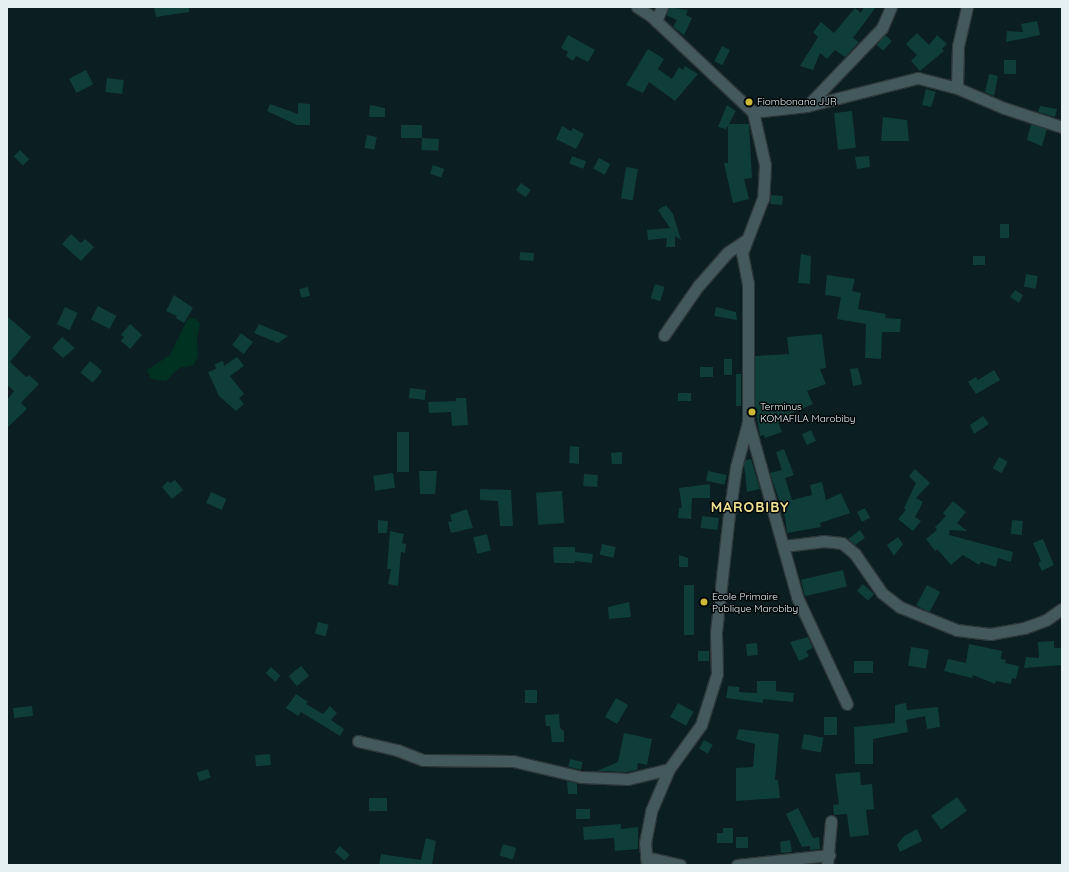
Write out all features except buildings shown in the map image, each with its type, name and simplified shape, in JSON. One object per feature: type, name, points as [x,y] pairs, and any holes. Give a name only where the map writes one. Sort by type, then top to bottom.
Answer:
[{"type":"street","points":[[637,7],[656,21],[753,112],[765,165],[763,198],[742,253],[748,283],[748,421],[736,467],[729,515],[716,632],[717,674],[701,726],[669,769],[651,811],[645,843],[647,861],[680,865]]},
{"type":"street","points":[[656,21],[662,7]]},
{"type":"street","points":[[807,106],[882,28],[891,7]]},
{"type":"street","points":[[957,88],[958,46],[967,7]]},
{"type":"street","points":[[753,112],[807,106],[918,78],[957,88],[1004,108],[1062,127]]},
{"type":"street","points":[[664,334],[698,286],[728,252],[746,240]]},
{"type":"street","points":[[748,421],[797,597],[847,704]]},
{"type":"street","points":[[784,546],[823,541],[842,543],[855,554],[882,593],[900,607],[957,630],[990,634],[1024,628],[1046,620],[1062,609]]},
{"type":"street","points":[[358,741],[397,750],[423,760],[513,760],[581,777],[628,779],[669,769]]},
{"type":"street","points":[[737,865],[828,860],[831,821]]},
{"type":"green space","points":[[191,318],[196,319],[200,324],[197,338],[198,357],[193,365],[179,368],[166,381],[151,379],[147,370],[170,355],[187,320]]},
{"type":"place","name":"Fiombonana JJR","points":[[749,102]]},
{"type":"place","name":"Terminus KOMAFILA Marobiby","points":[[752,412]]},
{"type":"place","name":"Ecole Primaire Publique Marobiby","points":[[704,602]]},
{"type":"district","name":"MAROBIBY","points":[[750,507]]}]
